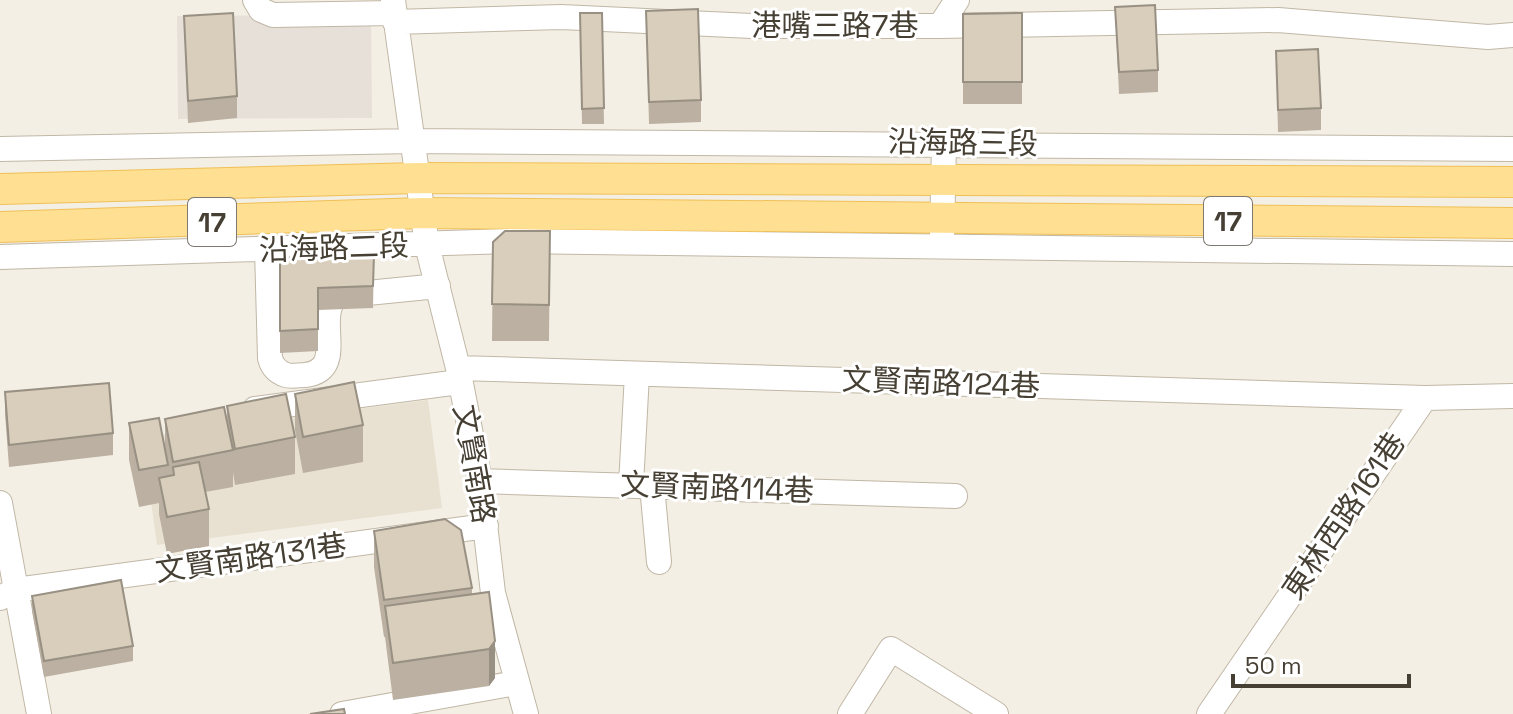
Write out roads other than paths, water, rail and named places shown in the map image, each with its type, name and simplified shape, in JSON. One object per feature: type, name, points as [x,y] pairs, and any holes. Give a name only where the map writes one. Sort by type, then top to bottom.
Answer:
[{"type":"main road","name":"沿海路三段","points":[[418,178],[1513,182]]},
{"type":"main road","name":"17","points":[[0,189],[418,178]]},
{"type":"main road","name":"17","points":[[423,213],[942,231],[1513,223]]},
{"type":"main road","name":"沿海路二段","points":[[0,227],[423,213]]},
{"type":"street","name":"港嘴三路7巷","points":[[255,0],[261,10],[273,15],[560,8],[752,26],[1278,20],[1488,37],[1513,35]]},
{"type":"street","points":[[940,26],[957,0]]},
{"type":"street","points":[[0,149],[414,141],[394,12]]},
{"type":"street","name":"沿海路三段","points":[[414,141],[1513,149]]},
{"type":"street","name":"文賢南路","points":[[414,141],[427,245],[480,481],[493,593],[526,714]]},
{"type":"street","points":[[942,231],[944,143]]},
{"type":"street","points":[[427,245],[942,231],[1513,254]]},
{"type":"street","name":"沿海路二段","points":[[0,257],[427,245]]},
{"type":"street","points":[[267,250],[270,358],[275,368],[290,376],[313,374],[324,368],[329,356],[329,306],[337,296],[438,286]]},
{"type":"street","points":[[637,374],[641,486],[659,562]]},
{"type":"street","name":"文賢南路124巷","points":[[239,411],[458,375],[637,374],[1425,398],[1513,396]]},
{"type":"street","name":"東林西路161巷","points":[[1209,714],[1425,398]]},
{"type":"street","name":"文賢南路114巷","points":[[480,481],[955,496]]},
{"type":"street","points":[[0,503],[8,594],[39,714]]},
{"type":"street","name":"文賢南路131巷","points":[[8,594],[486,526]]},
{"type":"street","points":[[850,714],[891,649],[996,714]]},
{"type":"street","points":[[342,714],[516,683]]}]
